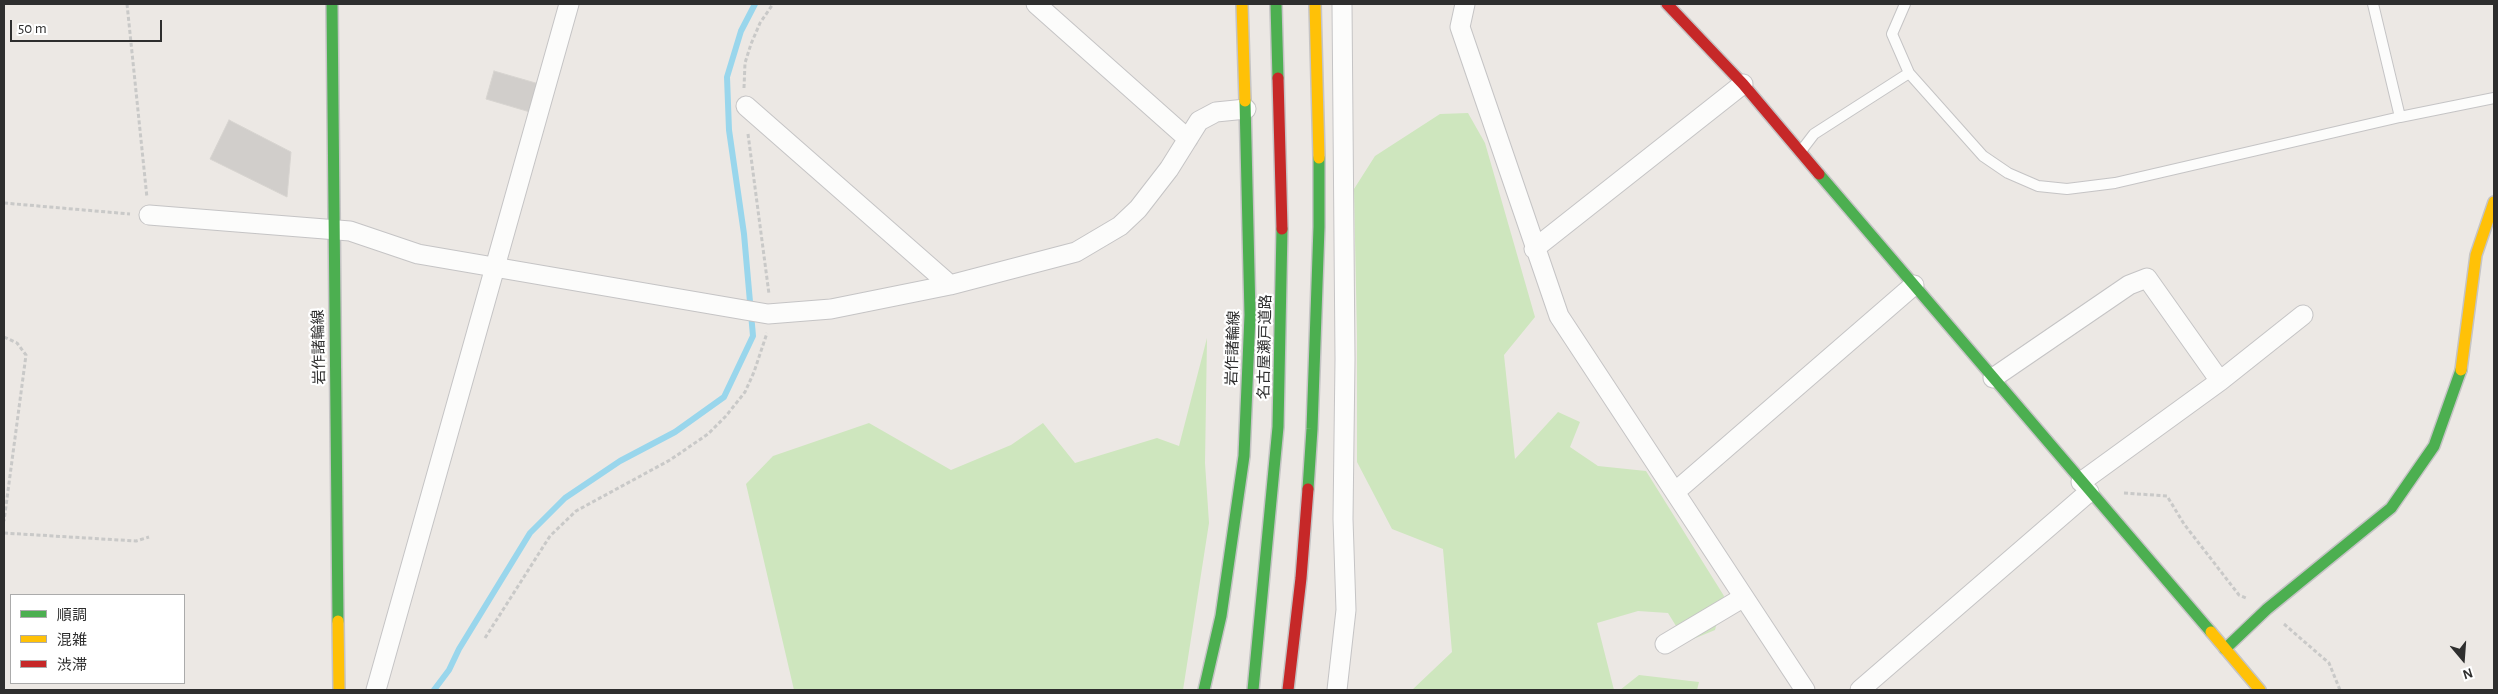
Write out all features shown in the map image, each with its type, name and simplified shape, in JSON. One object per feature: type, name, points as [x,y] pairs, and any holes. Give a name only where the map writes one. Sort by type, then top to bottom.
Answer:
[{"type":"main road","name":"岩作諸輪線","points":[[332,4],[332,230],[339,690]]},
{"type":"main road","name":"岩作諸輪線","points":[[1204,690],[1221,616],[1244,456],[1250,315],[1242,4]]},
{"type":"main road","name":"名古屋瀬戸道路","points":[[1253,690],[1278,427],[1282,246],[1279,52],[1276,4]]},
{"type":"main road","points":[[1288,690],[1300,578],[1312,429],[1319,227],[1315,4]]},
{"type":"main road","points":[[1667,4],[1743,84],[1801,151],[2085,487],[2260,690]]},
{"type":"main road","points":[[2225,649],[2267,609],[2391,508],[2434,446],[2463,366],[2476,255],[2494,202]]},
{"type":"street","points":[[376,690],[497,266],[569,4]]},
{"type":"street","points":[[1036,4],[1188,139]]},
{"type":"street","points":[[1337,690],[1346,610],[1343,519],[1346,359],[1342,4]]},
{"type":"street","points":[[1465,4],[1460,27],[1558,316],[1805,690]]},
{"type":"street","points":[[1534,249],[1743,84]]},
{"type":"street","points":[[746,106],[950,285]]},
{"type":"street","points":[[149,215],[350,231],[418,254],[770,314],[831,308],[950,285],[1076,252],[1101,239],[1120,226],[1138,209],[1169,169],[1199,121],[1216,112],[1246,109]]},
{"type":"street","points":[[1993,378],[2129,285],[2147,278],[2220,381]]},
{"type":"street","points":[[1675,492],[1914,285]]},
{"type":"street","points":[[1860,690],[2085,487],[2098,470],[2220,381],[2303,315]]},
{"type":"street","points":[[1665,644],[1744,597]]},
{"type":"lane","points":[[1905,4],[1892,34],[1909,73],[1983,156],[2008,173],[2038,186],[2066,189],[2115,183],[2400,117],[2494,98]]},
{"type":"lane","points":[[2373,4],[2400,117]]},
{"type":"lane","points":[[1801,151],[1814,134],[1909,73]]},
{"type":"path","points":[[4,203],[149,215],[127,4]]},
{"type":"path","points":[[485,638],[550,536],[576,511],[670,460],[708,434],[726,416],[745,392],[754,372],[769,324],[770,314],[746,106],[745,62],[760,23],[773,4]]},
{"type":"path","points":[[4,337],[17,343],[26,355],[4,521]]},
{"type":"path","points":[[2098,470],[2126,494],[2167,496],[2184,524],[2239,595],[2267,609],[2330,662],[2340,690]]},
{"type":"path","points":[[4,533],[136,541],[149,537]]},
{"type":"green space","points":[[1468,113],[1485,143],[1535,317],[1504,355],[1515,459],[1558,412],[1580,422],[1570,447],[1598,466],[1646,471],[1724,596],[1715,630],[1686,642],[1668,613],[1638,611],[1597,623],[1614,690],[1412,690],[1452,652],[1443,549],[1392,529],[1357,462],[1354,189],[1375,156],[1440,114]]},
{"type":"green space","points":[[1207,338],[1205,463],[1209,523],[1183,690],[794,690],[746,484],[773,456],[869,423],[951,470],[1011,445],[1043,423],[1075,463],[1157,438],[1179,446]]},
{"type":"green space","points":[[1639,675],[1699,682],[1697,690],[1620,690]]},
{"type":"building","points":[[494,71],[539,84],[530,112],[486,99]]},
{"type":"building","points":[[229,120],[291,152],[287,197],[210,159]]},
{"type":"waterway","points":[[434,690],[449,670],[459,649],[530,533],[565,498],[620,461],[675,432],[724,397],[753,336],[744,234],[729,130],[727,77],[741,31],[755,4]]},
{"type":"traffic: fast","points":[[332,4],[338,621]]},
{"type":"traffic: fast","points":[[1276,4],[1278,78]]},
{"type":"traffic: fast","points":[[1204,690],[1221,616],[1244,456],[1250,315],[1245,101]]},
{"type":"traffic: fast","points":[[1308,489],[1319,227],[1319,158]]},
{"type":"traffic: fast","points":[[1819,174],[2211,632]]},
{"type":"traffic: fast","points":[[1253,690],[1278,427],[1282,229]]},
{"type":"traffic: fast","points":[[2225,649],[2267,609],[2391,508],[2434,446],[2461,370]]},
{"type":"traffic: slow","points":[[1242,4],[1245,101]]},
{"type":"traffic: slow","points":[[1315,4],[1319,158]]},
{"type":"traffic: slow","points":[[2461,370],[2476,255],[2494,202]]},
{"type":"traffic: slow","points":[[338,621],[339,690]]},
{"type":"traffic: slow","points":[[2211,632],[2260,690]]},
{"type":"traffic: jam","points":[[1667,4],[1743,84],[1819,174]]},
{"type":"traffic: jam","points":[[1278,78],[1282,229]]},
{"type":"traffic: jam","points":[[1288,690],[1301,578],[1308,489]]}]
